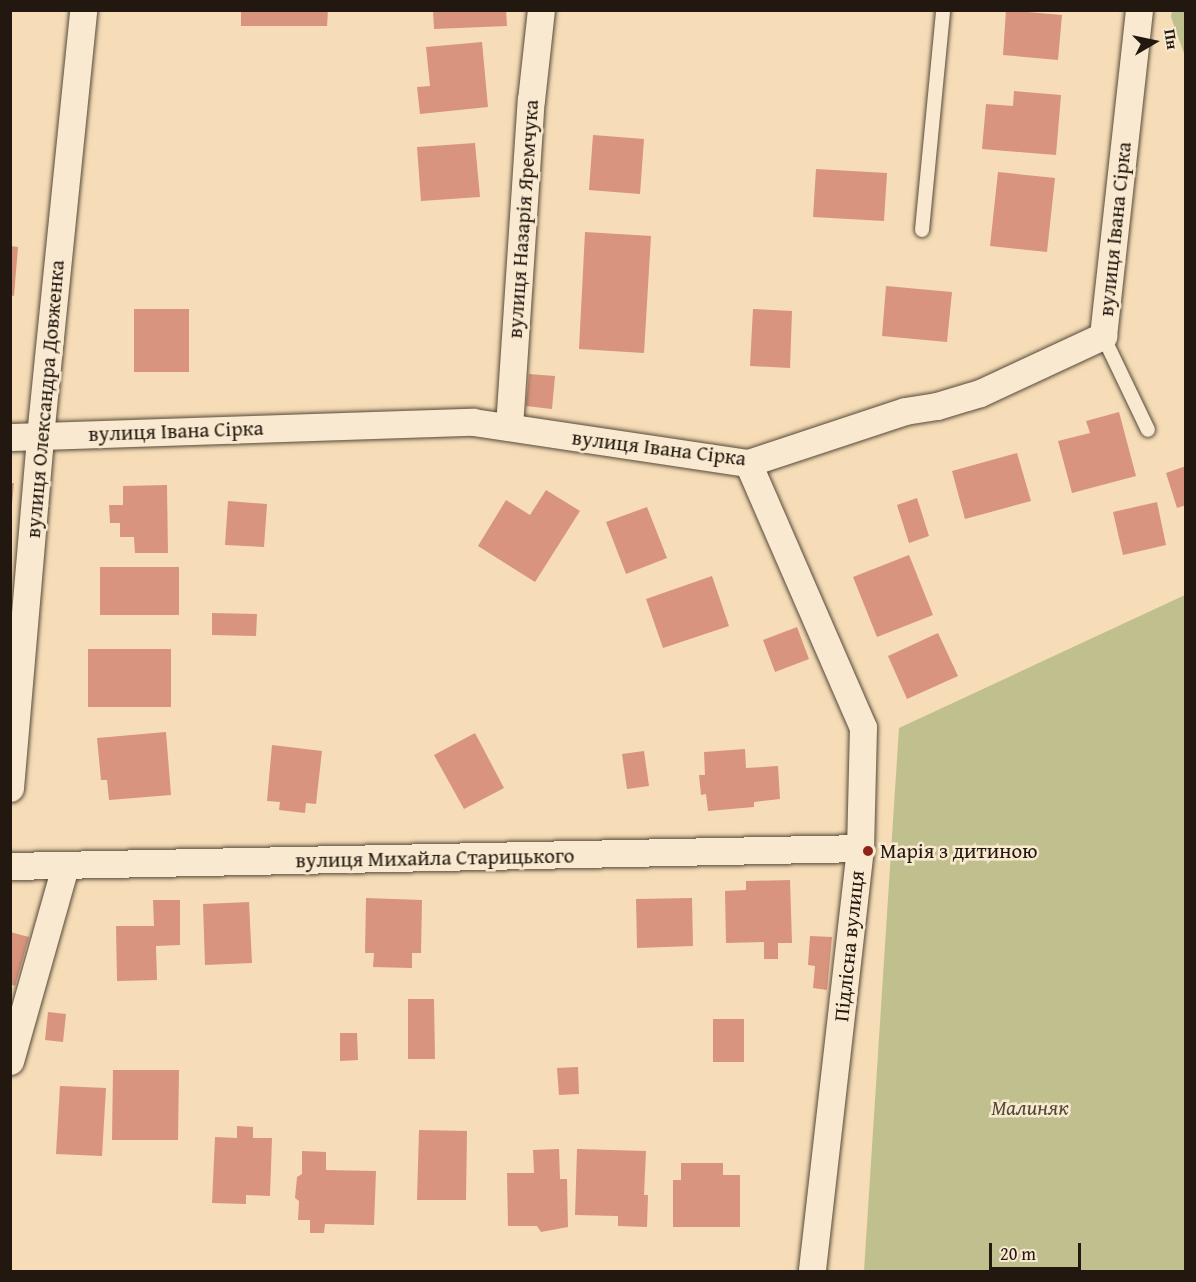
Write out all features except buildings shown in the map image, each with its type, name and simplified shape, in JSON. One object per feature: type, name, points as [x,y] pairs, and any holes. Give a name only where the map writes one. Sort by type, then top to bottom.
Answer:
[{"type":"street","name":"вулиця Олександра Довженка","points":[[10,788],[40,436],[83,10]]},
{"type":"street","name":"вулиця Назарія Яремчука","points":[[509,427],[531,100],[541,10]]},
{"type":"street","name":"вулиця Івана Сірка","points":[[10,437],[473,422],[748,463],[905,411],[937,406],[980,393],[1103,336],[1139,10]]},
{"type":"street","name":"Підлісна вулиця","points":[[748,463],[863,726],[860,848],[812,1272]]},
{"type":"street","name":"вулиця Михайла Старицького","points":[[10,866],[860,848]]},
{"type":"street","points":[[10,1061],[65,866]]},
{"type":"lane","points":[[922,230],[943,10]]},
{"type":"lane","points":[[1103,336],[1148,430]]},
{"type":"green space","points":[[1172,11],[1185,11],[1185,56],[1171,17]]},
{"type":"green space","name":"Малиняк","points":[[1185,595],[1185,1271],[864,1271],[899,728]]},
{"type":"place","name":"Марія з дитиною","points":[[868,851]]}]
